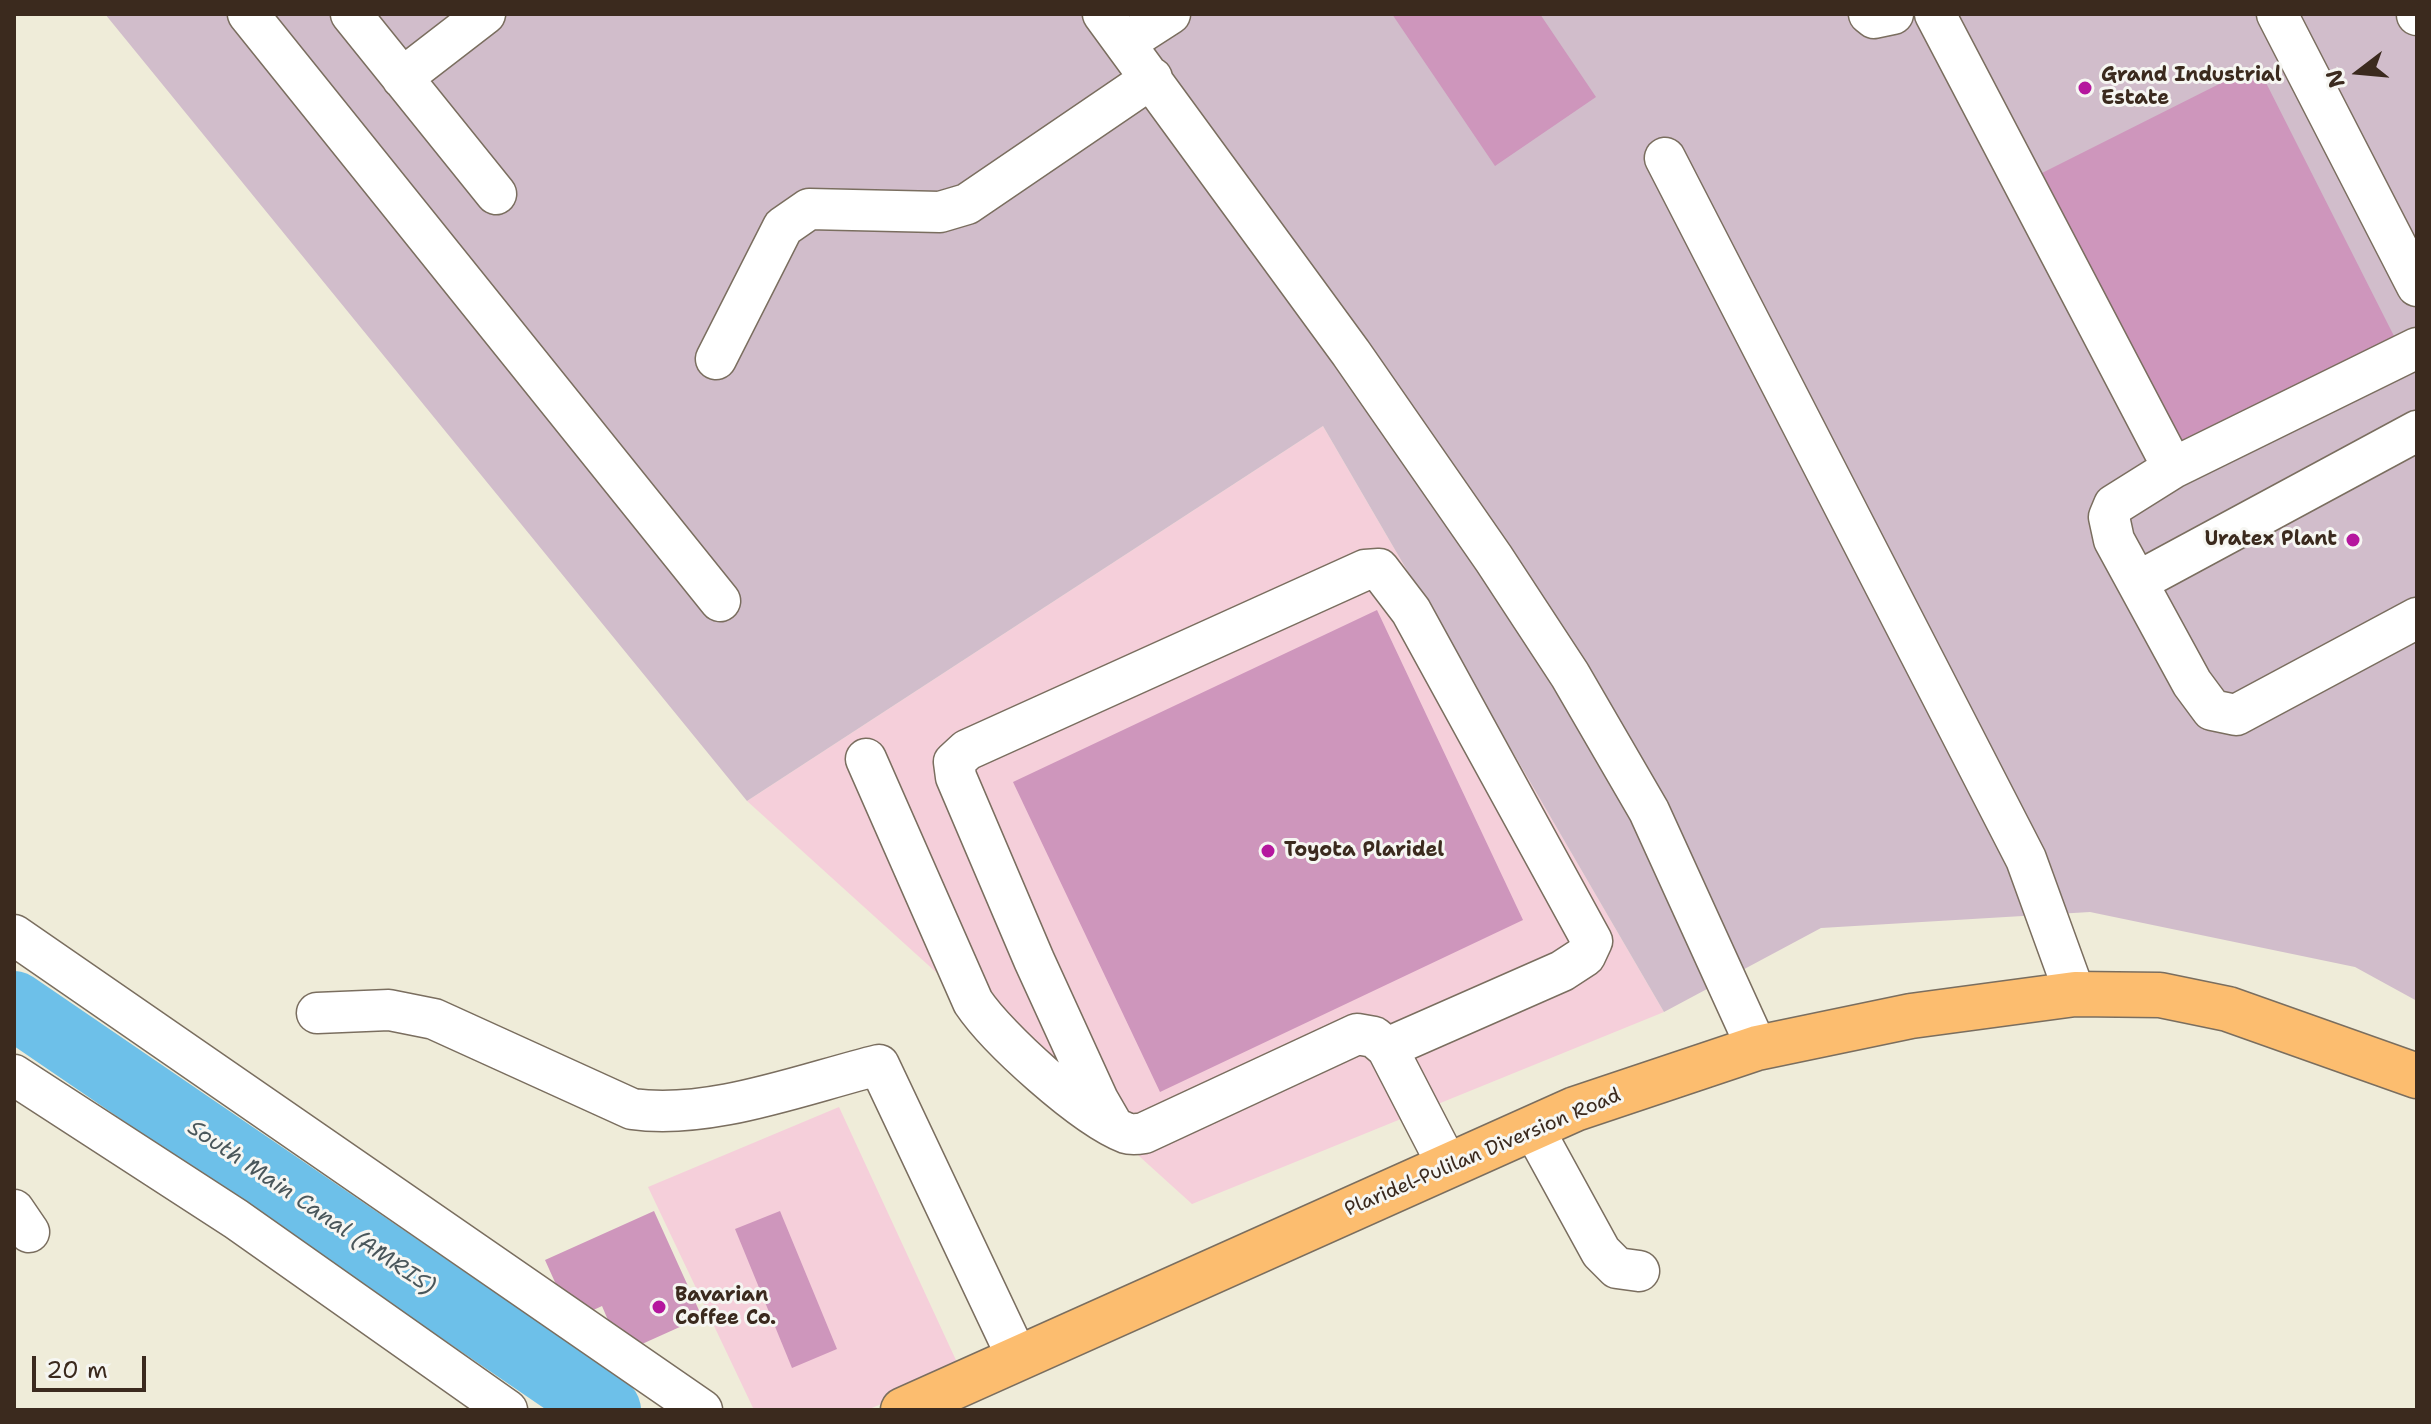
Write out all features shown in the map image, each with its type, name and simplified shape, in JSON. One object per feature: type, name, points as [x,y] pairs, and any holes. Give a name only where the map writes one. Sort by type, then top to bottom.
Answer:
[{"type":"highway","name":"Plaridel-Pulilan Diversion Road","points":[[903,1410],[1575,1109],[1757,1048],[1911,1016],[2075,994],[2160,995],[2228,1009],[2417,1076]]},
{"type":"street","points":[[248,14],[720,601]]},
{"type":"street","points":[[351,14],[496,194]]},
{"type":"street","points":[[402,78],[485,14]]},
{"type":"street","points":[[1170,14],[1114,28],[1351,353],[1570,675],[1649,811],[1757,1048]]},
{"type":"street","points":[[1869,14],[1874,18],[1893,14]]},
{"type":"street","points":[[1935,14],[2173,468]]},
{"type":"street","points":[[2277,14],[2417,286]]},
{"type":"street","points":[[716,359],[783,227],[809,209],[940,212],[967,204],[1152,78]]},
{"type":"street","points":[[1665,158],[2026,859],[2075,994]]},
{"type":"street","points":[[2417,348],[2173,468],[2114,505],[2109,517],[2114,540],[2192,683],[2212,710],[2236,715],[2417,618]]},
{"type":"street","points":[[2139,581],[2417,431]]},
{"type":"street","points":[[1113,1126],[1034,960],[956,777],[954,762],[967,750],[1365,570],[1379,569],[1411,611],[1592,941],[1585,956],[1562,971],[1387,1048]]},
{"type":"street","points":[[866,759],[973,1002],[988,1024],[1055,1083],[1113,1126],[1129,1135],[1144,1133],[1357,1034],[1374,1037],[1387,1048],[1448,1166]]},
{"type":"street","points":[[14,935],[702,1410]]},
{"type":"street","points":[[317,1013],[389,1010],[434,1019],[632,1109],[658,1113],[701,1109],[879,1065],[1018,1359]]},
{"type":"street","points":[[14,1075],[236,1219],[507,1410]]},
{"type":"street","points":[[1533,1128],[1601,1252],[1617,1268],[1639,1271]]},
{"type":"shaded area","points":[[105,14],[2417,14],[2417,1001],[2355,967],[2090,912],[1821,928],[1664,1012],[1323,426],[747,801]]},
{"type":"shaded area","points":[[1323,426],[1664,1012],[1192,1204],[747,801]]},
{"type":"shaded area","points":[[839,1107],[961,1371],[867,1410],[754,1410],[648,1187]]},
{"type":"building","points":[[1392,14],[1540,14],[1596,97],[1495,166]]},
{"type":"building","points":[[2257,65],[2394,336],[2179,445],[2042,173]]},
{"type":"building","name":"Toyota Plaridel","points":[[1377,610],[1523,920],[1160,1092],[1013,782]]},
{"type":"building","points":[[654,1211],[702,1317],[622,1353],[602,1306],[572,1320],[545,1260]]},
{"type":"building","points":[[780,1211],[837,1349],[792,1368],[735,1229]]},
{"type":"waterway","name":"South Main Canal (AMRIS)","points":[[14,1005],[607,1410]]},
{"type":"place","name":"Grand Industrial Estate","points":[[2085,88]]},
{"type":"place","name":"Uratex Plant","points":[[2353,540]]},
{"type":"place","name":"Toyota Plaridel","points":[[1268,851]]},
{"type":"place","name":"Bavarian Coffee Co.","points":[[659,1307]]}]
